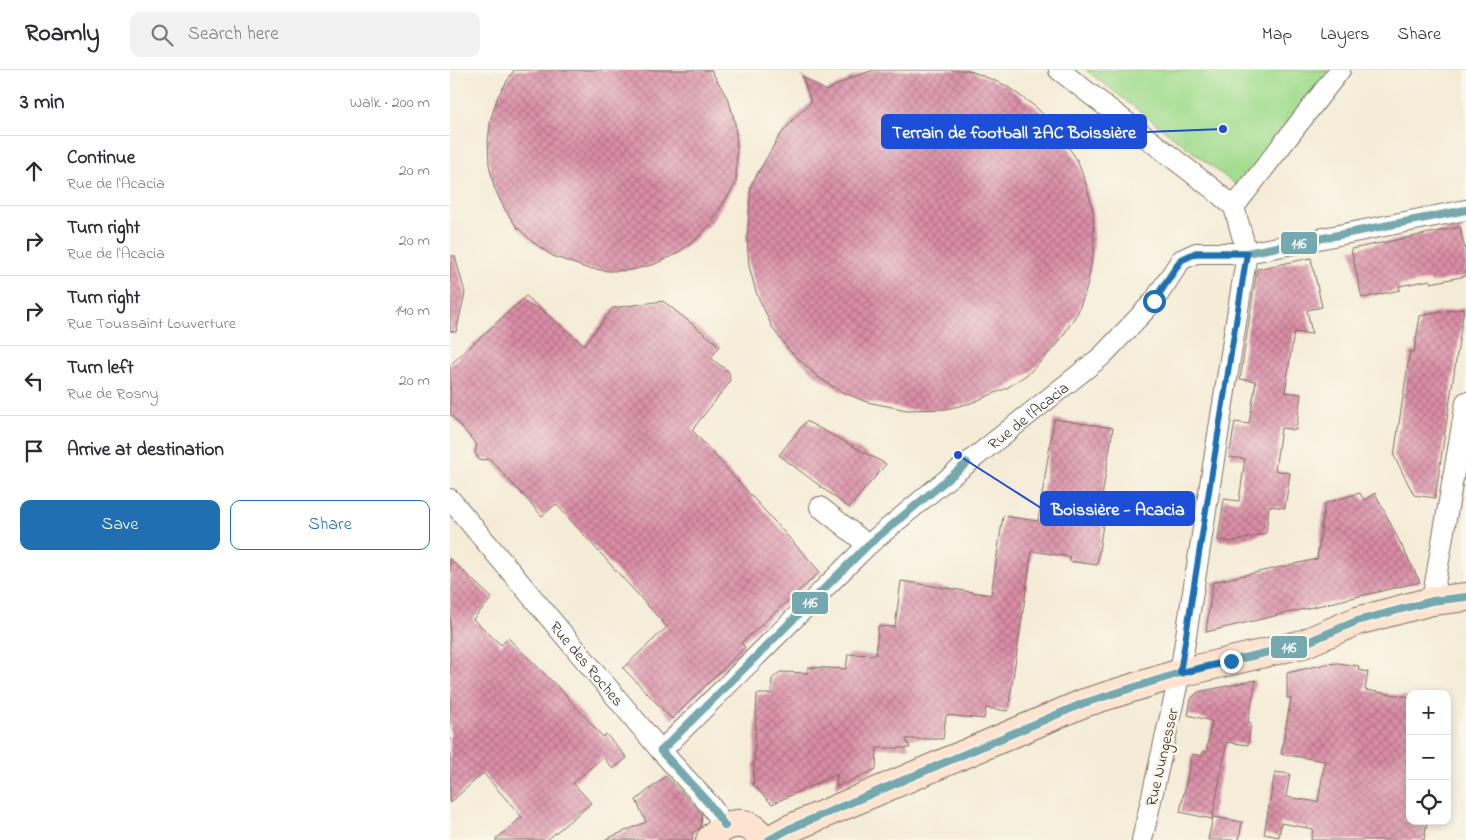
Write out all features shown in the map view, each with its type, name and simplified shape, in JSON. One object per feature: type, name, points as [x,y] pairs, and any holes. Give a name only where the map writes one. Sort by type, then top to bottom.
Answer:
[{"type":"main road","points":[[770,840],[789,829],[1084,703],[1180,673],[1303,644],[1357,621],[1432,601],[1466,597]]},
{"type":"main road","points":[[718,833],[734,824],[744,824],[760,834],[764,840]]},
{"type":"street","points":[[1058,70],[1213,188],[1234,207],[1247,253]]},
{"type":"street","points":[[1234,207],[1340,70]]},
{"type":"street","name":"Rue de l'Acacia","points":[[662,751],[868,546],[935,489],[1102,356],[1154,301],[1181,260],[1196,253],[1247,253],[1466,210]]},
{"type":"street","name":"Rue Nungesser","points":[[1142,840],[1180,673],[1247,253]]},
{"type":"street","points":[[1432,601],[1466,402]]},
{"type":"street","name":"Rue des Roches","points":[[450,500],[710,805],[718,833]]},
{"type":"street","points":[[820,507],[868,546]]},
{"type":"green space","points":[[1086,70],[1329,70],[1239,187]]},
{"type":"building","points":[[514,70],[711,70],[729,101],[735,123],[737,147],[736,183],[711,223],[695,240],[676,254],[655,264],[632,270],[609,271],[586,268],[553,256],[534,243],[517,227],[504,208],[494,187],[489,164],[488,141],[491,118],[498,96]]},
{"type":"building","points":[[874,70],[968,70],[1005,85],[1037,108],[1055,127],[1077,160],[1086,184],[1093,210],[1094,249],[1087,287],[1078,312],[1057,345],[1029,373],[1007,388],[971,403],[946,409],[907,410],[867,402],[842,392],[819,378],[789,350],[773,329],[756,292],[749,266],[747,239],[751,185],[778,138],[795,117],[811,102],[802,76],[826,91],[850,78]]},
{"type":"building","points":[[1460,227],[1466,254],[1466,276],[1431,283],[1430,280],[1399,286],[1400,290],[1362,298],[1351,249]]},
{"type":"building","points":[[450,256],[455,256],[465,293],[456,332],[450,331]]},
{"type":"building","points":[[1311,258],[1322,307],[1307,310],[1312,334],[1294,332],[1285,392],[1301,394],[1296,430],[1281,428],[1275,470],[1290,473],[1285,508],[1269,506],[1266,533],[1232,542],[1218,540],[1224,499],[1239,501],[1245,459],[1229,457],[1235,422],[1249,424],[1256,381],[1240,379],[1257,269]]},
{"type":"building","points":[[526,296],[584,345],[613,308],[663,301],[720,346],[711,358],[729,372],[730,382],[692,430],[820,572],[741,643],[745,647],[672,719],[623,668],[667,627],[556,504],[542,516],[490,459],[479,460],[475,452],[477,445],[450,414],[450,365]]},
{"type":"building","points":[[1464,308],[1435,498],[1414,495],[1394,456],[1410,351],[1414,352],[1420,316]]},
{"type":"building","points":[[1054,419],[1113,428],[1100,509],[1105,510],[1097,565],[1069,561],[1070,557],[1032,551],[1008,711],[986,708],[984,719],[946,715],[943,739],[906,739],[910,748],[877,748],[876,769],[836,787],[837,774],[772,804],[753,785],[757,694],[771,694],[772,679],[780,672],[808,673],[808,667],[846,669],[848,654],[876,655],[878,626],[895,627],[901,581],[991,595],[1003,516],[1038,521]]},
{"type":"building","points":[[806,421],[886,464],[849,508],[779,455]]},
{"type":"building","points":[[1360,493],[1364,500],[1375,493],[1420,582],[1206,632],[1213,582],[1317,559],[1325,503]]},
{"type":"building","points":[[450,559],[492,598],[473,619],[501,645],[508,638],[563,692],[603,737],[606,734],[627,758],[613,769],[603,757],[573,783],[591,803],[547,840],[495,840],[522,817],[483,773],[450,803]]},
{"type":"building","points":[[1338,663],[1359,666],[1358,670],[1368,672],[1365,690],[1406,696],[1406,825],[1426,825],[1424,840],[1311,840],[1313,829],[1281,823],[1279,837],[1264,834],[1275,772],[1290,774],[1286,797],[1318,802],[1325,761],[1281,754],[1291,698],[1287,698],[1287,673]]},
{"type":"building","points":[[1256,680],[1248,722],[1251,723],[1248,745],[1227,742],[1212,819],[1180,812],[1192,754],[1202,756],[1203,751],[1206,752],[1212,721],[1188,715],[1191,699],[1198,692]]},
{"type":"building","points":[[666,776],[702,814],[701,827],[692,834],[693,840],[604,840],[646,822],[636,800]]},
{"type":"building","points":[[1213,817],[1242,822],[1239,840],[1208,840]]},
{"type":"transit line","name":"116","points":[[1154,301],[1181,260],[1196,253],[1247,253],[1466,210]]},
{"type":"transit line","name":"116","points":[[661,751],[868,545],[967,463]]},
{"type":"transit line","name":"116","points":[[769,840],[789,829],[1084,703],[1180,673],[1303,644],[1357,621],[1432,601],[1466,597]]},
{"type":"transit line","name":"116","points":[[661,751],[710,805],[725,826]]},
{"type":"place","name":"Terrain de football ZAC Boissière","points":[[1223,129]]},
{"type":"place","name":"Boissière - Acacia","points":[[958,455]]},
{"type":"route","points":[[1154,301],[1181,260],[1196,253],[1247,253],[1180,673],[1231,661]]}]
